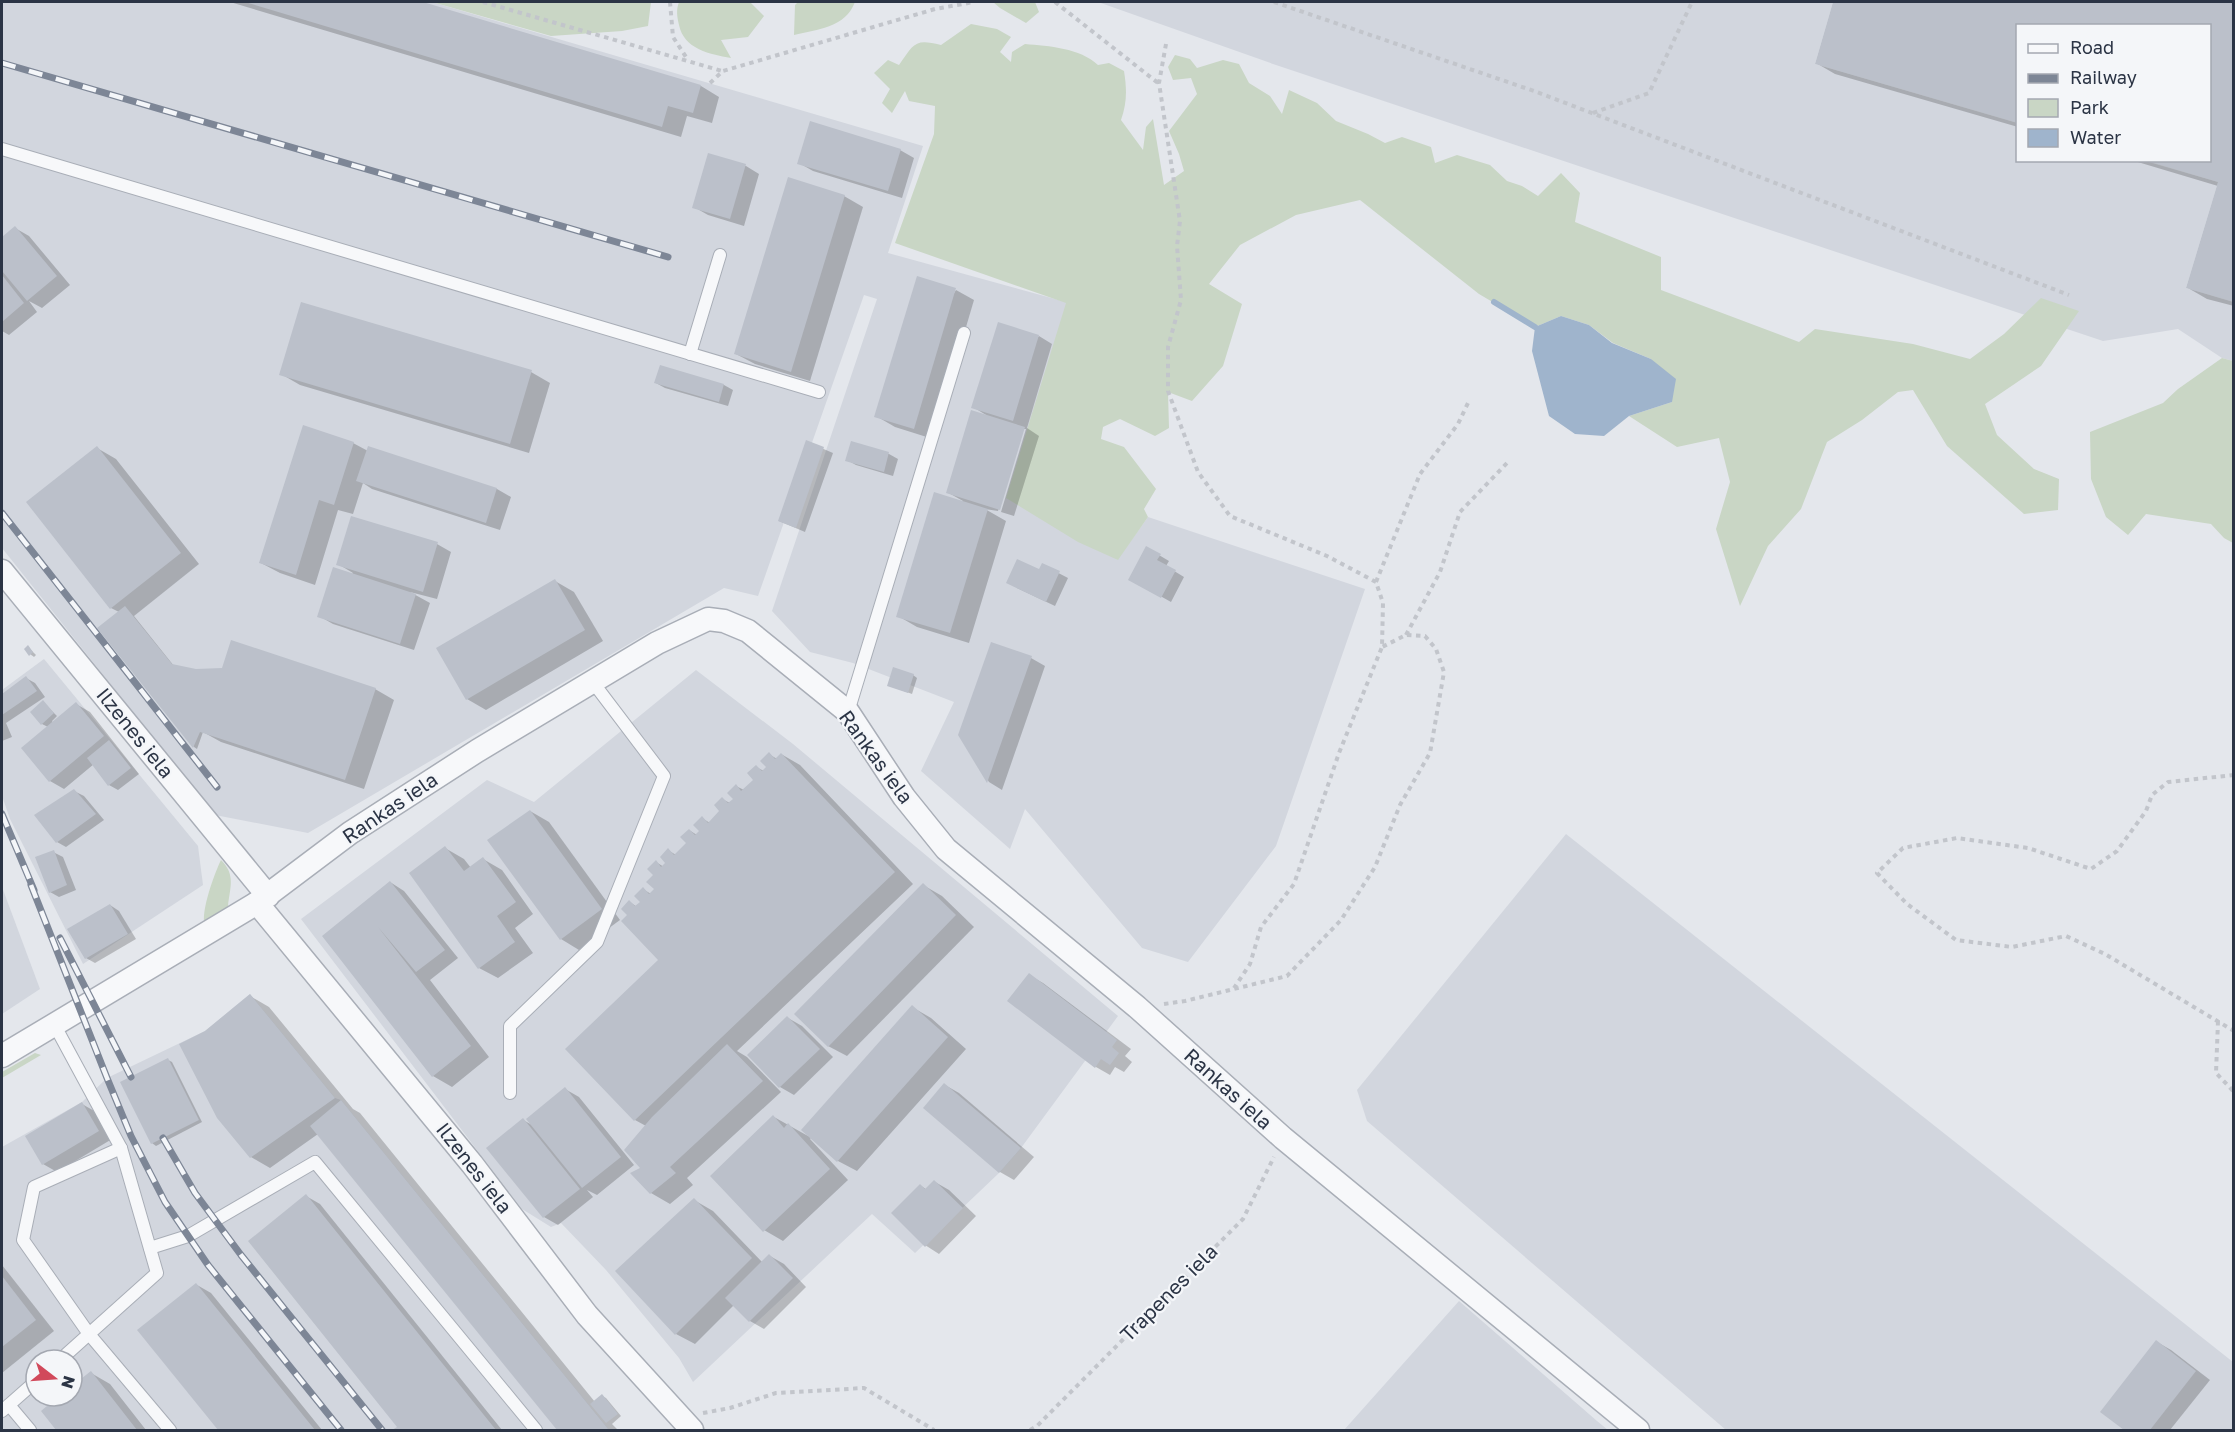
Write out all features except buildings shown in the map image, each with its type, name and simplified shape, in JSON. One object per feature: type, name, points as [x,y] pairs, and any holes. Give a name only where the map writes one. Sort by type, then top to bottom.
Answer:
[{"type":"street","name":"Ilzenes iela","points":[[2,571],[472,1164],[587,1315],[686,1424]]},
{"type":"street","name":"Rankas iela","points":[[2,1056],[263,900],[350,833],[477,751],[592,681],[657,643],[708,619],[724,621],[748,631],[848,712],[904,797],[945,849],[1137,1007],[1283,1138],[1638,1431]]},
{"type":"lane","points":[[2,149],[819,392]]},
{"type":"lane","points":[[690,354],[720,255]]},
{"type":"lane","points":[[848,712],[964,333]]},
{"type":"lane","points":[[510,1093],[510,1026],[597,942],[664,776],[592,681]]},
{"type":"lane","points":[[54,1024],[121,1148],[157,1273],[73,1348]]},
{"type":"lane","points":[[121,1148],[34,1187],[23,1240],[89,1334],[170,1431]]},
{"type":"lane","points":[[150,1248],[188,1236],[315,1162],[536,1431]]},
{"type":"lane","points":[[24,1391],[5,1408],[30,1431]]},
{"type":"path","points":[[483,2],[723,71]]},
{"type":"path","points":[[670,2],[673,37],[689,61]]},
{"type":"path","points":[[710,83],[723,71],[935,9],[974,2]]},
{"type":"path","points":[[1055,2],[1159,83]]},
{"type":"path","points":[[1274,2],[1592,113],[2069,295]]},
{"type":"path","points":[[1592,113],[1649,93],[1692,2]]},
{"type":"path","points":[[1166,44],[1159,83],[1180,221],[1177,246],[1181,300],[1168,347],[1168,391],[1198,472],[1230,516],[1327,556],[1376,582]]},
{"type":"path","points":[[1234,988],[1250,964],[1261,927],[1294,884],[1339,753],[1382,647],[1383,603],[1376,582],[1420,474],[1458,424],[1468,404]]},
{"type":"path","points":[[1406,635],[1440,572],[1460,512],[1509,461]]},
{"type":"path","points":[[1137,1007],[1185,1001],[1287,976],[1341,920],[1375,867],[1400,805],[1431,753],[1444,672],[1436,649],[1425,636],[1406,635],[1382,647]]},
{"type":"path","points":[[2234,775],[2168,782],[2152,795],[2146,811],[2117,851],[2091,869],[2028,848],[1957,838],[1903,848],[1877,873],[1907,904],[1956,940],[2012,947],[2066,936],[2105,954],[2234,1031]]},
{"type":"path","points":[[2218,1021],[2216,1073],[2234,1092]]},
{"type":"path","name":"Trapenes iela","points":[[1030,1431],[1243,1219],[1283,1138]]},
{"type":"path","points":[[686,1424],[776,1393],[864,1389],[934,1431]]},
{"type":"shaded area","points":[[2,2],[432,2],[923,146],[888,253],[1066,302],[1117,560],[1148,517],[1365,589],[1276,846],[1188,962],[1142,948],[1025,809],[1010,849],[921,771],[954,702],[853,663],[810,652],[772,611],[877,299],[864,295],[758,596],[724,588],[308,833],[215,815],[2,548]]},
{"type":"shaded area","points":[[1098,2],[1833,2],[1815,64],[2016,123],[2016,162],[2148,162],[2218,182],[2186,288],[2233,302],[2233,361],[2222,358],[2178,329],[2103,341],[1276,65]]},
{"type":"shaded area","points":[[44,659],[198,846],[203,885],[83,964],[10,819],[2,796],[2,690]]},
{"type":"shaded area","points":[[696,670],[793,744],[1118,1016],[1021,1148],[999,1173],[915,1253],[872,1214],[693,1382],[679,1358],[606,1270],[561,1223],[551,1227],[522,1209],[301,919],[487,780],[534,802]]},
{"type":"shaded area","points":[[1566,834],[2233,1362],[2233,1430],[1726,1430],[1367,1121],[1357,1090]]},
{"type":"shaded area","points":[[2,887],[40,989],[2,1014]]},
{"type":"shaded area","points":[[250,994],[335,1098],[341,1100],[609,1430],[2,1430],[2,1147],[82,1102],[107,1078],[205,1031]]},
{"type":"shaded area","points":[[1459,1301],[1597,1421],[1608,1430],[1344,1430]]},
{"type":"green space","points":[[432,2],[651,2],[648,26],[622,31],[551,36]]},
{"type":"green space","points":[[679,2],[750,2],[764,16],[748,37],[721,40],[731,58],[706,52],[686,40],[678,22]]},
{"type":"green space","points":[[798,2],[855,2],[845,17],[838,22],[821,29],[794,35],[795,5]]},
{"type":"green space","points":[[993,2],[1035,2],[1039,12],[1026,23]]},
{"type":"green space","points":[[971,24],[997,29],[1011,37],[1000,52],[1011,62],[1012,52],[1025,44],[1073,51],[1091,59],[1098,65],[1109,63],[1124,71],[1126,96],[1121,120],[1143,150],[1146,127],[1153,119],[1164,185],[1184,171],[1169,131],[1197,94],[1191,78],[1173,80],[1168,67],[1175,55],[1190,59],[1197,68],[1223,60],[1239,64],[1249,83],[1270,96],[1282,114],[1289,90],[1317,103],[1336,121],[1385,143],[1402,137],[1431,147],[1435,163],[1457,155],[1490,165],[1507,181],[1522,186],[1538,196],[1561,173],[1580,193],[1575,222],[1661,257],[1661,290],[1799,342],[1815,329],[1913,344],[1970,359],[2004,334],[2041,298],[2079,311],[2041,366],[1985,404],[1997,435],[2034,469],[2059,479],[2058,510],[2024,514],[1947,446],[1913,390],[1898,392],[1862,420],[1827,442],[1801,509],[1768,546],[1740,606],[1716,529],[1730,482],[1719,438],[1677,447],[1629,416],[1672,402],[1651,359],[1613,343],[1589,325],[1561,316],[1535,327],[1479,294],[1360,200],[1296,215],[1240,245],[1209,284],[1242,304],[1223,366],[1192,401],[1168,392],[1169,428],[1155,436],[1120,419],[1103,427],[1101,439],[1124,447],[1156,489],[1144,509],[1148,517],[1118,560],[1078,542],[1006,498],[1066,303],[895,243],[934,134],[935,106],[909,101],[905,91],[892,113],[882,103],[890,89],[874,73],[888,60],[899,65],[916,44],[925,42],[941,45]]},
{"type":"green space","points":[[2222,358],[2233,361],[2233,543],[2224,538],[2211,524],[2146,514],[2128,535],[2106,517],[2091,479],[2090,432],[2163,403],[2178,389]]},
{"type":"green space","points":[[221,860],[230,876],[228,906],[226,910],[205,925],[206,902]]},
{"type":"green space","points":[[35,1053],[41,1055],[2,1078],[2,1072]]},
{"type":"water","points":[[1561,316],[1589,325],[1612,343],[1651,359],[1676,379],[1672,402],[1629,416],[1604,436],[1575,434],[1549,416],[1532,351],[1535,327]]},
{"type":"waterway","points":[[1494,302],[1535,327]]},
{"type":"railway","points":[[2,63],[668,257]]},
{"type":"railway","points":[[2,513],[217,787]]},
{"type":"railway","points":[[2,814],[34,890]]},
{"type":"railway","points":[[31,885],[131,1136],[165,1202],[208,1265],[341,1430]]},
{"type":"railway","points":[[60,938],[131,1077]]},
{"type":"railway","points":[[163,1138],[195,1193],[241,1255],[382,1430]]}]
